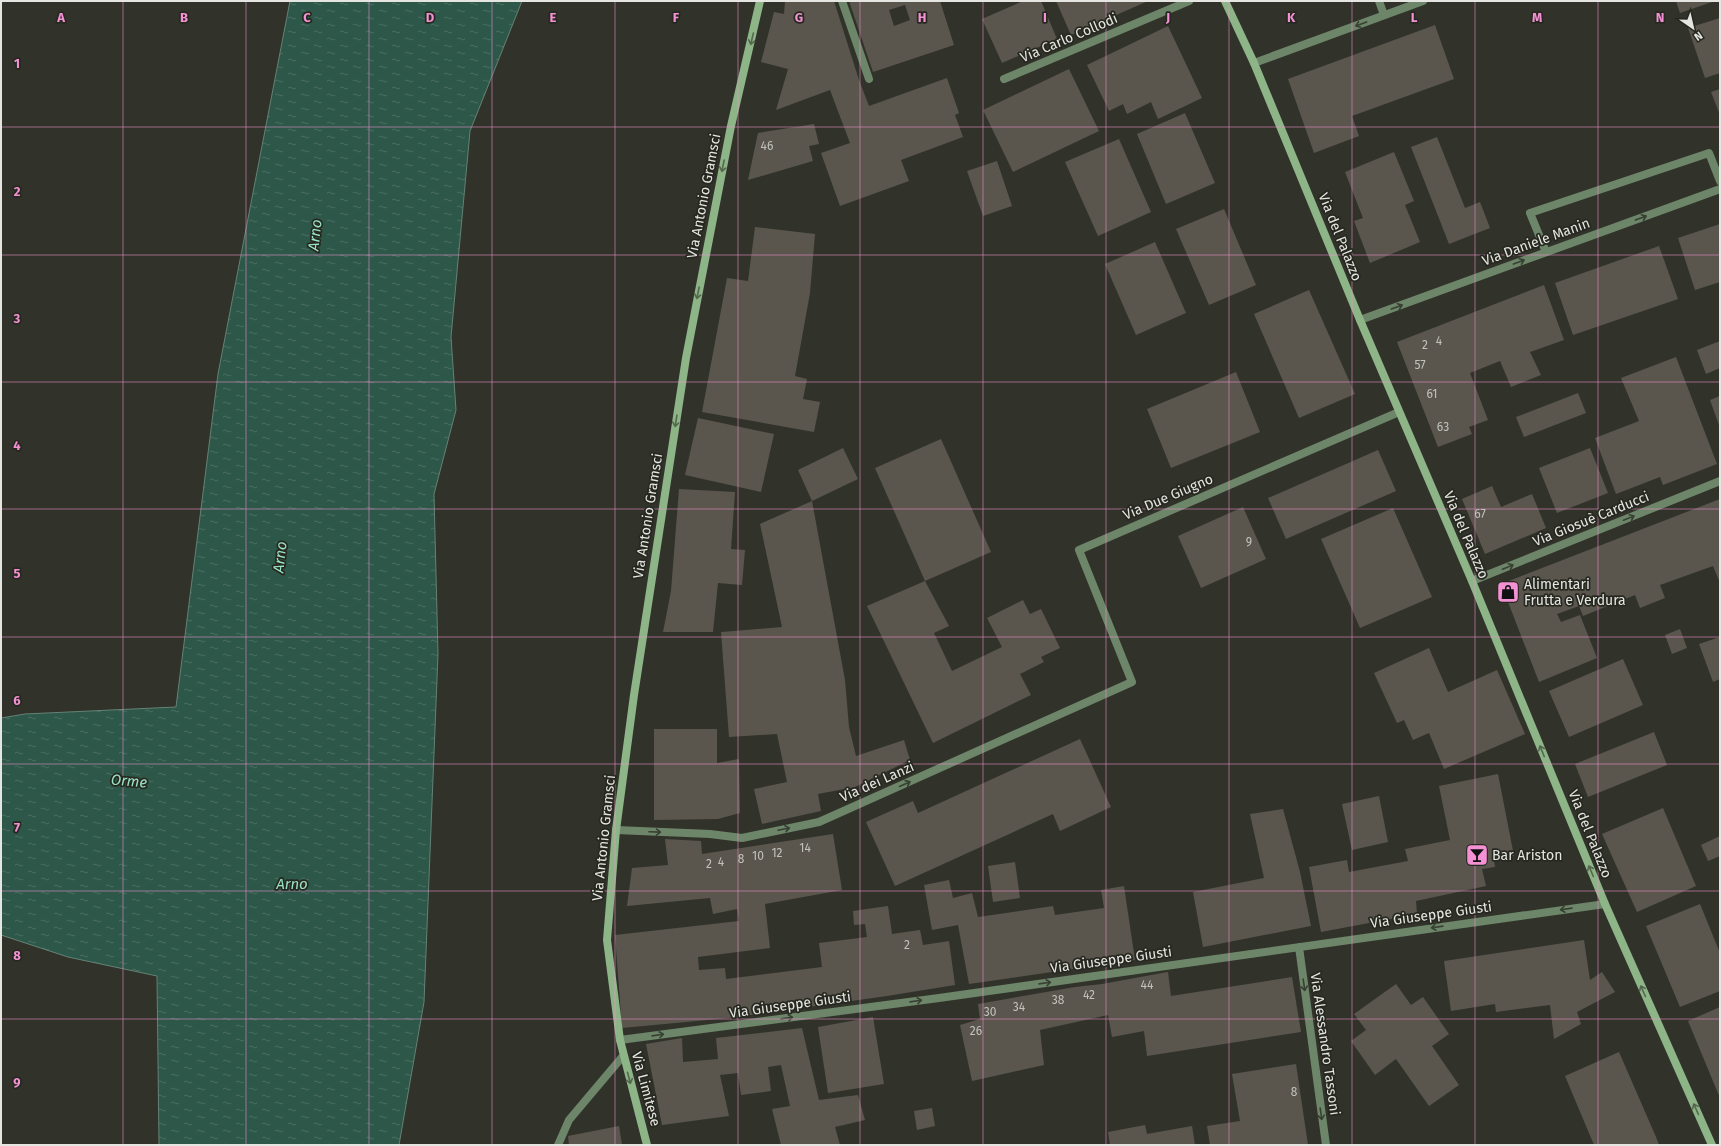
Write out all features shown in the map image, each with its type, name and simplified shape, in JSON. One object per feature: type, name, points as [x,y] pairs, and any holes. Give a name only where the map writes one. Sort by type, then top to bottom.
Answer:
[{"type":"main road","name":"Via Antonio Gramsci","points":[[620,1040],[607,940],[616,830],[634,695],[686,358],[731,126],[760,1]]},
{"type":"main road","name":"Via del Palazzo","points":[[1225,1],[1254,62],[1360,320],[1472,581],[1605,904],[1712,1145]]},
{"type":"main road","name":"Via Limitese","points":[[620,1040],[647,1145]]},
{"type":"street","points":[[842,1],[869,79]]},
{"type":"street","name":"Via Carlo Collodi","points":[[1004,79],[1189,1]]},
{"type":"street","points":[[1379,1],[1384,15]]},
{"type":"street","points":[[1254,62],[1424,1]]},
{"type":"street","points":[[1546,252],[1530,213],[1709,153],[1720,181]]},
{"type":"street","name":"Via Daniele Manin","points":[[1360,320],[1720,189]]},
{"type":"street","name":"Via Due Giugno","points":[[1132,682],[1079,550],[1399,412]]},
{"type":"street","name":"Via Giosuè Carducci","points":[[1472,581],[1720,481]]},
{"type":"street","name":"Via dei Lanzi","points":[[616,830],[710,834],[742,838],[819,822],[1132,682]]},
{"type":"street","name":"Via Giuseppe Giusti","points":[[620,1040],[931,999],[1605,904]]},
{"type":"street","name":"Via Alessandro Tassoni","points":[[1299,947],[1326,1145]]},
{"type":"street","points":[[558,1145],[569,1120],[623,1056]]},
{"type":"water","name":"Arno","points":[[290,1],[522,1],[470,131],[451,337],[456,410],[434,494],[438,654],[424,1002],[399,1145],[159,1145],[157,976],[68,957],[1,935],[1,718],[25,714],[176,707],[218,374]]},
{"type":"building","points":[[785,1],[834,1],[859,80],[869,106],[947,78],[959,113],[955,115],[963,137],[901,160],[909,181],[840,206],[821,153],[850,143],[830,90],[776,110],[788,69],[761,62],[774,12],[784,14]]},
{"type":"building","points":[[849,1],[940,1],[954,45],[873,72]],"holes":[[[905,5],[910,20],[894,26],[889,10]]]},
{"type":"building","points":[[1023,1],[1041,1],[1057,39],[1002,63],[982,19]]},
{"type":"building","points":[[1056,1],[1148,1],[1071,35]]},
{"type":"building","points":[[1676,1],[1715,1],[1680,13]]},
{"type":"building","points":[[1720,18],[1720,73],[1705,78],[1688,28]]},
{"type":"building","points":[[1435,25],[1454,79],[1352,116],[1359,136],[1314,153],[1288,79]]},
{"type":"building","points":[[1168,26],[1202,98],[1158,119],[1151,102],[1127,114],[1123,104],[1109,111],[1087,65]]},
{"type":"building","points":[[1069,69],[1099,131],[1013,172],[983,110]]},
{"type":"building","points":[[1720,89],[1720,115],[1711,92]]},
{"type":"building","points":[[1185,113],[1215,183],[1166,204],[1137,134]]},
{"type":"building","points":[[814,124],[819,144],[809,146],[813,161],[748,180],[758,133]]},
{"type":"building","points":[[1437,137],[1465,208],[1480,202],[1490,228],[1449,244],[1411,147]]},
{"type":"building","points":[[1119,139],[1151,212],[1098,236],[1065,162]]},
{"type":"building","points":[[1394,152],[1414,201],[1405,205],[1420,242],[1370,263],[1354,221],[1363,218],[1345,172]]},
{"type":"building","points":[[997,161],[1012,206],[983,216],[967,171]]},
{"type":"building","points":[[1224,209],[1256,285],[1209,305],[1176,229]]},
{"type":"building","points":[[1720,224],[1720,282],[1695,290],[1678,238]]},
{"type":"building","points":[[755,227],[815,234],[810,293],[795,376],[807,379],[803,399],[820,402],[814,432],[702,412],[727,278],[748,281]]},
{"type":"building","points":[[1155,242],[1186,313],[1136,335],[1105,264]]},
{"type":"building","points":[[1659,246],[1678,299],[1573,335],[1555,283]]},
{"type":"building","points":[[1544,285],[1564,340],[1530,352],[1541,375],[1511,387],[1500,361],[1470,373],[1488,420],[1469,427],[1472,434],[1438,447],[1397,342]]},
{"type":"building","points":[[1309,290],[1355,394],[1299,418],[1254,314]]},
{"type":"building","points":[[1720,341],[1720,368],[1706,374],[1697,350]]},
{"type":"building","points":[[1676,357],[1717,464],[1663,485],[1660,477],[1616,494],[1595,438],[1639,421],[1621,378]]},
{"type":"building","points":[[1236,372],[1260,432],[1171,468],[1147,409]]},
{"type":"building","points":[[1578,393],[1586,413],[1524,437],[1516,417]]},
{"type":"building","points":[[1720,396],[1720,428],[1710,400]]},
{"type":"building","points":[[698,418],[774,434],[761,492],[685,475]]},
{"type":"building","points":[[941,439],[991,552],[925,581],[875,468]]},
{"type":"building","points":[[843,448],[858,479],[812,501],[798,470]]},
{"type":"building","points":[[1590,448],[1608,493],[1557,513],[1539,468]]},
{"type":"building","points":[[1378,450],[1396,491],[1286,539],[1268,498]]},
{"type":"building","points":[[1492,486],[1501,507],[1532,494],[1546,528],[1485,554],[1462,499]]},
{"type":"building","points":[[679,489],[735,492],[731,549],[745,550],[742,585],[718,583],[713,632],[663,632],[671,591]]},
{"type":"building","points":[[1720,499],[1720,583],[1713,566],[1660,585],[1665,598],[1640,608],[1635,595],[1583,616],[1579,606],[1557,614],[1561,622],[1580,615],[1597,658],[1539,682],[1501,584]]},
{"type":"building","points":[[812,501],[845,680],[849,727],[856,756],[904,740],[910,760],[855,787],[818,794],[821,811],[762,824],[754,789],[787,782],[777,734],[729,737],[721,632],[782,627],[760,524]]},
{"type":"building","points":[[1243,507],[1266,559],[1201,588],[1178,536]]},
{"type":"building","points":[[1393,508],[1432,597],[1360,628],[1321,539]]},
{"type":"building","points":[[925,581],[949,626],[934,633],[952,671],[1002,647],[987,618],[1023,600],[1030,614],[1041,609],[1060,648],[1041,657],[1044,662],[1020,674],[1031,695],[933,743],[867,606]]},
{"type":"building","points":[[1680,629],[1687,648],[1672,654],[1665,635]]},
{"type":"building","points":[[1720,637],[1720,679],[1713,682],[1699,644]]},
{"type":"building","points":[[1429,648],[1448,692],[1497,670],[1525,734],[1444,769],[1429,733],[1413,740],[1404,720],[1397,723],[1374,673]]},
{"type":"building","points":[[1623,659],[1643,705],[1569,737],[1549,691]]},
{"type":"building","points":[[654,729],[717,729],[717,763],[739,759],[740,813],[718,819],[654,820]]},
{"type":"building","points":[[1654,732],[1667,765],[1588,797],[1575,764]]},
{"type":"building","points":[[1080,739],[1111,807],[1060,831],[1053,814],[895,886],[866,822],[913,801],[918,813]]},
{"type":"building","points":[[1498,774],[1514,856],[1494,860],[1495,867],[1482,869],[1486,886],[1416,901],[1417,914],[1321,932],[1309,867],[1347,860],[1349,872],[1408,861],[1405,849],[1450,840],[1439,786]]},
{"type":"building","points":[[1379,796],[1388,842],[1352,850],[1342,804]]},
{"type":"building","points":[[1663,808],[1696,886],[1637,912],[1602,834]]},
{"type":"building","points":[[1283,809],[1300,872],[1311,926],[1203,947],[1193,892],[1264,878],[1250,814]]},
{"type":"building","points":[[833,834],[842,890],[765,904],[770,948],[698,957],[699,970],[725,968],[726,979],[822,967],[819,943],[867,937],[865,924],[854,925],[853,911],[888,906],[892,934],[920,930],[923,945],[949,941],[955,985],[729,1018],[622,1028],[615,935],[739,921],[737,909],[713,914],[710,898],[627,906],[632,868],[668,865],[665,839],[701,841],[702,854]]},
{"type":"building","points":[[1720,836],[1720,856],[1708,861],[1701,845]]},
{"type":"building","points":[[1015,862],[1020,898],[993,902],[988,866]]},
{"type":"building","points":[[949,880],[953,898],[972,893],[978,917],[1053,906],[1055,915],[1104,908],[1101,890],[1124,886],[1135,960],[969,984],[958,925],[932,930],[924,885]]},
{"type":"building","points":[[1700,904],[1720,953],[1720,991],[1680,1007],[1646,926]]},
{"type":"building","points":[[1584,940],[1590,980],[1602,972],[1615,992],[1577,1012],[1581,1024],[1554,1039],[1550,1005],[1496,1012],[1495,1004],[1451,1011],[1444,961]]},
{"type":"building","points":[[1168,972],[1171,996],[1292,977],[1301,1032],[1147,1056],[1144,1031],[1112,1037],[1108,1015],[1040,1030],[1044,1065],[972,1081],[960,1025],[980,1019],[978,1004]]},
{"type":"building","points":[[1396,984],[1411,1005],[1423,997],[1449,1034],[1432,1046],[1459,1085],[1429,1106],[1396,1059],[1375,1075],[1351,1041],[1366,1030],[1354,1014]]},
{"type":"building","points":[[1720,1007],[1720,1098],[1688,1021]]},
{"type":"building","points":[[873,1017],[884,1084],[828,1093],[818,1027]]},
{"type":"building","points":[[802,1028],[819,1100],[858,1095],[865,1120],[835,1127],[840,1145],[781,1145],[772,1109],[790,1106],[781,1065],[768,1067],[771,1091],[741,1095],[738,1073],[720,1075],[729,1116],[662,1125],[646,1044],[682,1038],[683,1062],[718,1059],[716,1038]]},
{"type":"building","points":[[1619,1052],[1659,1145],[1594,1145],[1565,1076]]},
{"type":"building","points":[[1296,1064],[1308,1145],[1210,1145],[1207,1126],[1240,1121],[1232,1074]]},
{"type":"building","points":[[932,1108],[935,1126],[917,1130],[914,1111]]},
{"type":"building","points":[[1145,1125],[1147,1134],[1192,1126],[1195,1145],[1110,1145],[1108,1132]]},
{"type":"building","points":[[619,1126],[622,1145],[569,1145],[568,1136]]},
{"type":"place","name":"Alimentari Frutta e Verdura","points":[[1508,592]]},
{"type":"place","name":"Bar Ariston","points":[[1477,855]]},
{"type":"water label","name":"Orme","points":[[129,781]]}]
